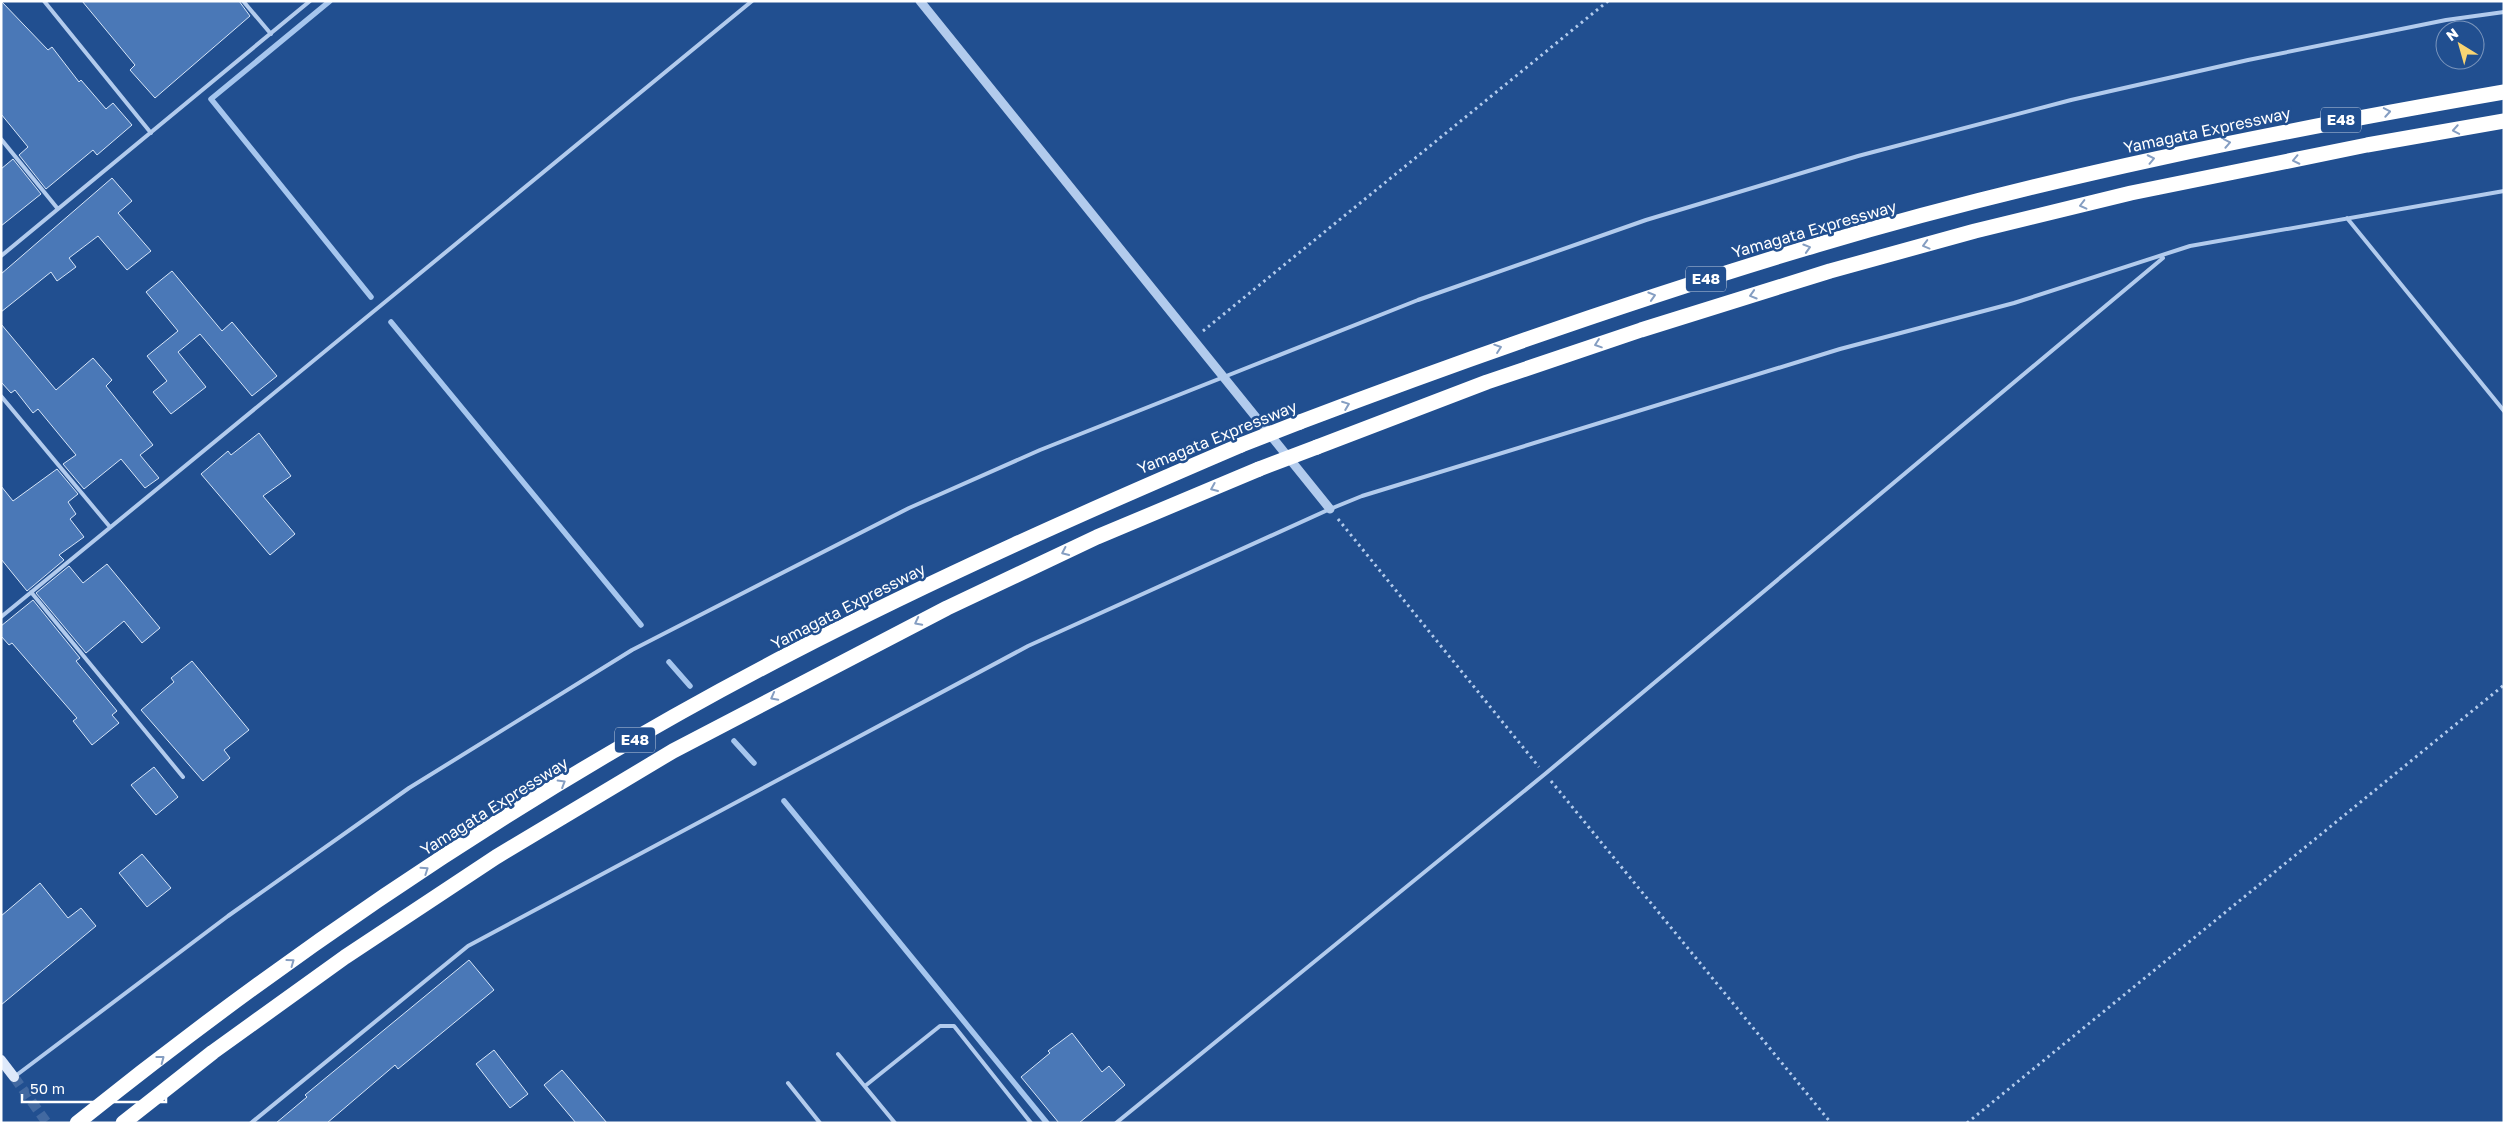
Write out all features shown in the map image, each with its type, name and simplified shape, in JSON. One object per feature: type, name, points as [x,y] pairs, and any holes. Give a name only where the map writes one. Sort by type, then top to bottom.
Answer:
[{"type":"highway","name":"Yamagata Expressway","points":[[78,1121],[327,936],[482,831],[653,729],[790,654],[930,584],[1082,513],[1241,445],[1477,355],[1629,303],[1819,244],[2122,166],[2180,153],[2361,116],[2504,92]]},
{"type":"highway","name":"E48","points":[[123,1123],[213,1052],[345,957],[496,857],[673,751],[947,608],[1097,537],[1259,470],[1487,382],[1651,327],[1848,266],[1975,231],[2131,193],[2367,145],[2504,121]]},
{"type":"main road","points":[[1,1060],[14,1077]]},
{"type":"street","points":[[920,1],[1330,509]]},
{"type":"lane","points":[[44,1],[151,133]]},
{"type":"lane","points":[[243,1],[271,34]]},
{"type":"lane","points":[[1,256],[310,1]]},
{"type":"lane","points":[[1,617],[752,1]]},
{"type":"lane","points":[[14,1077],[228,916],[409,788],[632,650],[909,508],[1040,450],[1222,376],[1418,300],[1646,220],[1858,156],[2071,100],[2248,60],[2446,20],[2504,12]]},
{"type":"lane","points":[[1,139],[58,209]]},
{"type":"lane","points":[[251,1123],[468,946],[1028,646],[1330,509],[1362,496],[1840,349],[2014,303],[2166,256],[2190,246],[2504,191]]},
{"type":"lane","points":[[2347,218],[2504,411]]},
{"type":"lane","points":[[1116,1123],[1545,774],[2166,256]]},
{"type":"lane","points":[[1,396],[110,527]]},
{"type":"lane","points":[[31,592],[183,777]]},
{"type":"lane","points":[[865,1086],[940,1026],[954,1026],[1031,1123]]},
{"type":"lane","points":[[838,1054],[895,1123]]},
{"type":"lane","points":[[788,1083],[820,1123]]},
{"type":"path","points":[[1192,339],[1608,1]]},
{"type":"path","points":[[1330,509],[1831,1123]]},
{"type":"path","points":[[1967,1123],[2504,685]]},
{"type":"building","points":[[1,1],[48,50],[52,47],[79,82],[81,80],[106,109],[113,103],[132,125],[97,155],[93,150],[46,189],[19,155],[28,147],[1,114]]},
{"type":"building","points":[[82,1],[239,1],[250,16],[155,98],[130,70],[135,65]]},
{"type":"building","points":[[13,159],[41,194],[1,226],[1,169]]},
{"type":"building","points":[[112,178],[132,201],[118,213],[151,251],[127,270],[98,236],[69,258],[76,267],[57,281],[51,272],[1,312],[1,274]]},
{"type":"building","points":[[172,271],[222,331],[232,322],[277,376],[252,396],[200,334],[178,352],[206,387],[171,414],[153,392],[167,381],[147,356],[178,331],[146,292]]},
{"type":"building","points":[[1,324],[56,390],[93,358],[112,380],[106,386],[153,445],[140,455],[159,478],[145,488],[121,459],[84,489],[63,464],[76,455],[38,409],[33,413],[15,390],[11,393],[1,382]]},
{"type":"building","points":[[259,433],[291,476],[263,496],[295,534],[270,555],[201,474],[228,451],[231,455]]},
{"type":"building","points":[[57,469],[78,494],[68,502],[76,514],[70,519],[84,537],[59,555],[64,560],[27,591],[1,559],[1,486],[13,501]]},
{"type":"building","points":[[107,564],[160,628],[142,643],[124,621],[86,653],[36,593],[69,566],[83,583]]},
{"type":"building","points":[[33,600],[80,658],[76,661],[117,711],[112,715],[119,723],[92,745],[73,721],[77,718],[12,643],[9,645],[1,636],[1,626]]},
{"type":"building","points":[[192,661],[249,730],[224,750],[230,758],[203,781],[141,710],[174,682],[171,678]]},
{"type":"building","points":[[154,767],[178,797],[156,815],[131,785]]},
{"type":"building","points":[[142,854],[171,888],[147,907],[119,873]]},
{"type":"building","points":[[40,883],[68,918],[81,908],[96,926],[1,1005],[1,916]]},
{"type":"building","points":[[469,960],[494,990],[398,1069],[395,1065],[327,1123],[276,1123],[307,1097],[305,1095]]},
{"type":"building","points":[[1072,1033],[1102,1072],[1109,1066],[1125,1085],[1079,1123],[1059,1123],[1021,1077],[1050,1053],[1048,1051]]},
{"type":"building","points":[[494,1050],[528,1094],[510,1108],[476,1064]]},
{"type":"building","points":[[562,1070],[607,1123],[576,1123],[544,1085]]},
{"type":"waterway","points":[[330,1],[211,99],[371,297]]},
{"type":"waterway","points":[[391,322],[641,625]]},
{"type":"waterway","points":[[669,662],[690,686]]},
{"type":"waterway","points":[[734,741],[754,763]]},
{"type":"waterway","points":[[784,801],[1047,1123]]},
{"type":"tunnel","points":[[14,1077],[47,1123]]}]
